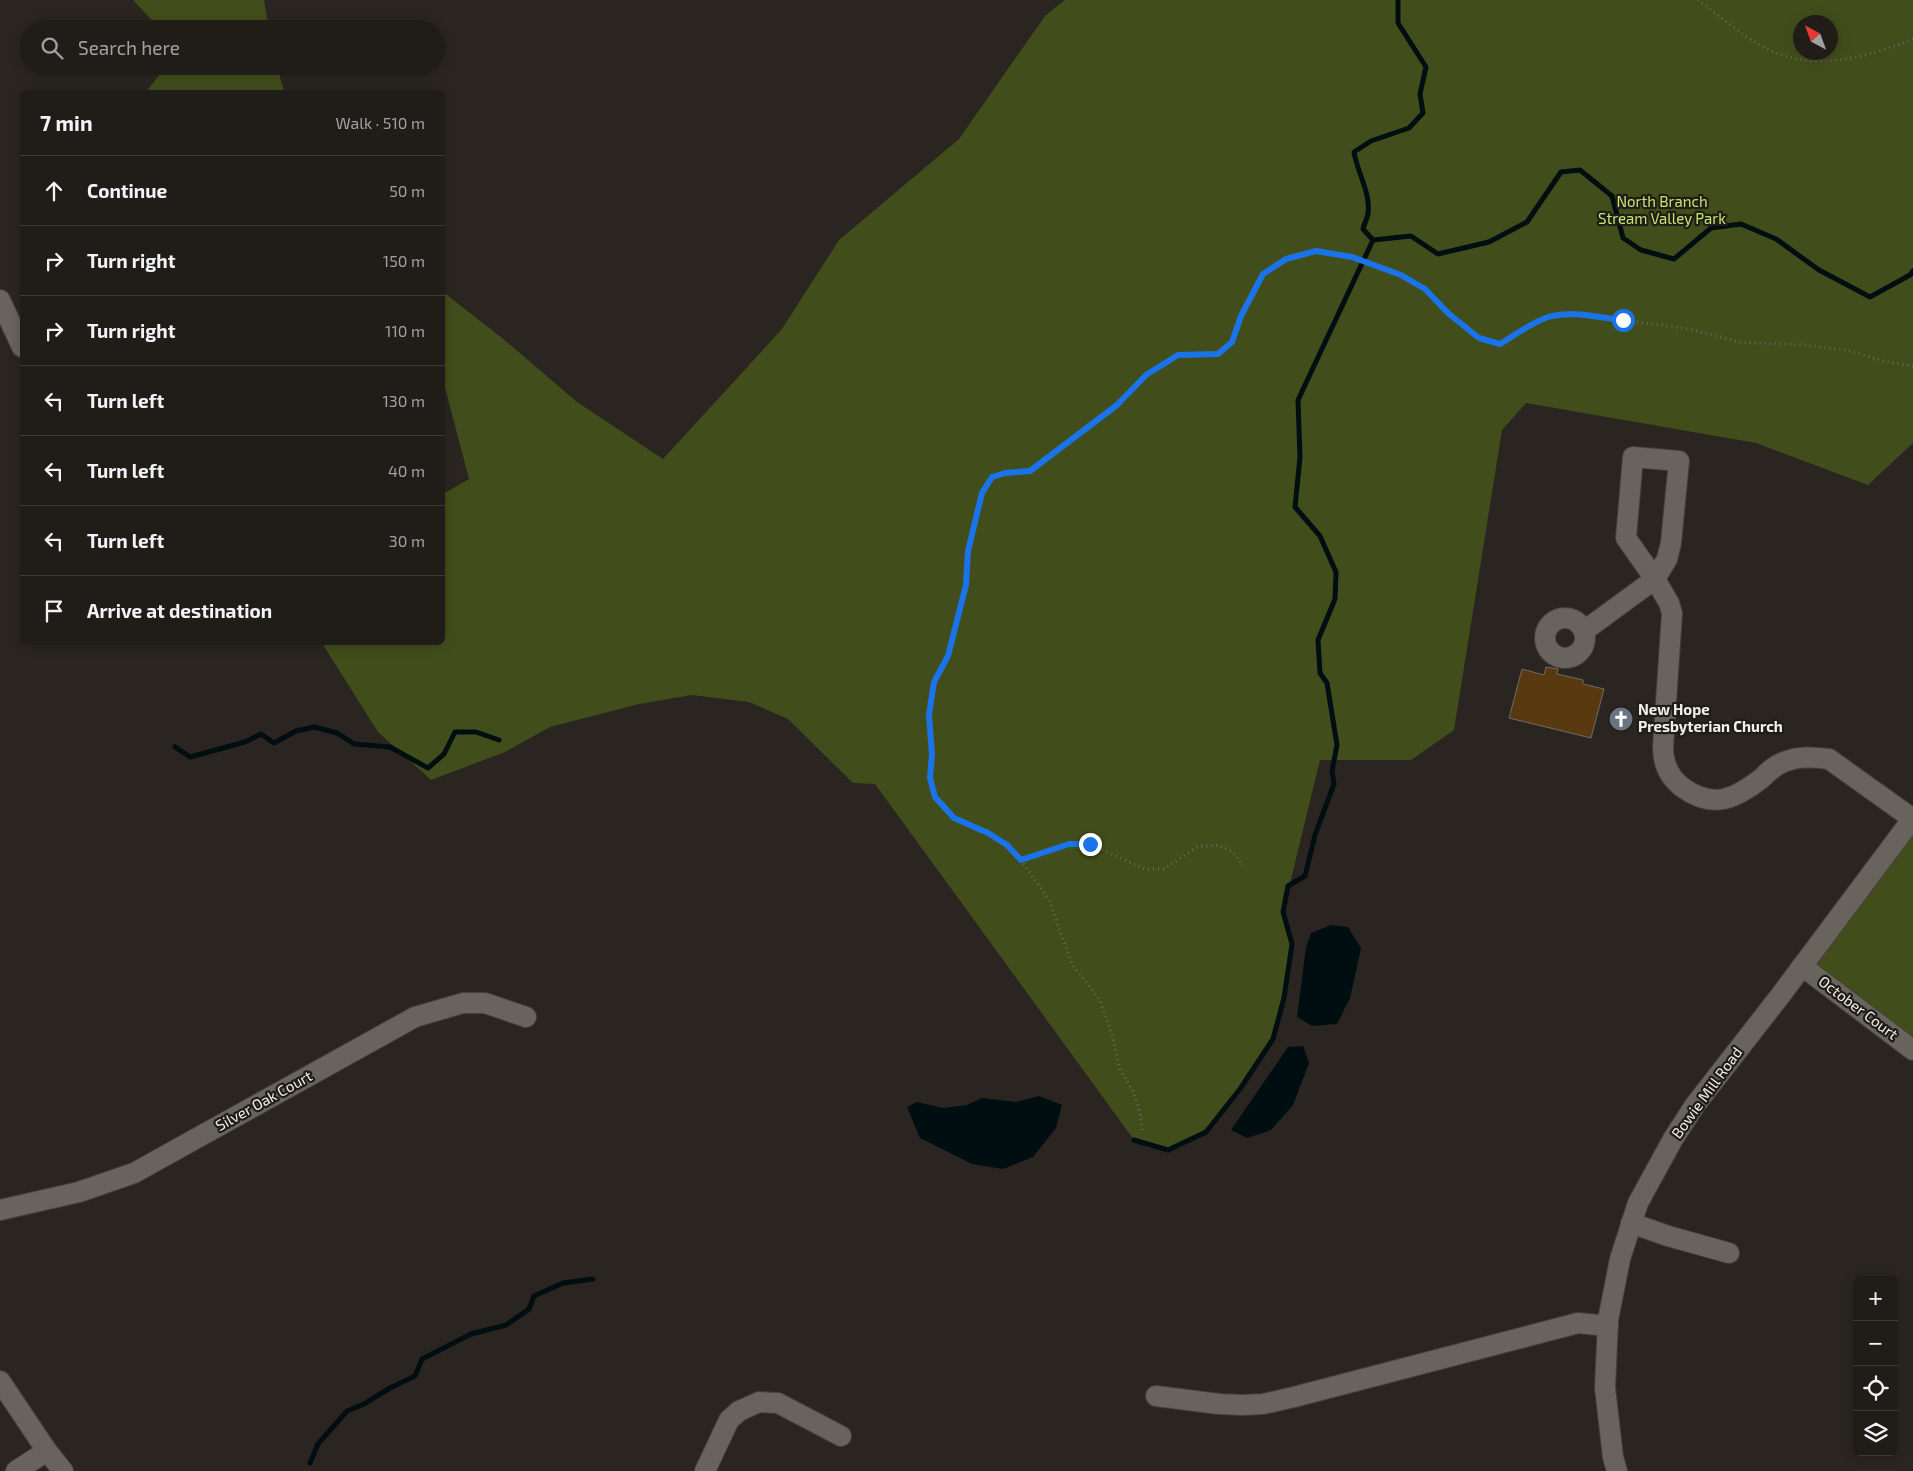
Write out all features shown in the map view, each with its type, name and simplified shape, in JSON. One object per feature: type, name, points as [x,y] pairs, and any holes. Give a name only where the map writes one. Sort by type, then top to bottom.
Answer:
[{"type":"street","points":[[0,300],[20,343]]},
{"type":"street","points":[[1584,631],[1655,579],[1667,559],[1671,543],[1679,461],[1634,457],[1626,538],[1655,579],[1669,603],[1672,613],[1663,759],[1674,780],[1703,799],[1727,800],[1742,793],[1780,763],[1795,758],[1813,756],[1829,759],[1913,818]]},
{"type":"street","name":"Bowie Mill Road","points":[[1617,1471],[1613,1456],[1605,1388],[1608,1326],[1620,1259],[1638,1203],[1673,1139],[1695,1105],[1913,818]]},
{"type":"street","name":"October Court","points":[[1802,966],[1913,1050]]},
{"type":"street","name":"Silver Oak Court","points":[[0,1210],[79,1192],[134,1173],[415,1017],[463,1003],[485,1003],[526,1017]]},
{"type":"street","points":[[1632,1223],[1668,1236],[1729,1253]]},
{"type":"street","points":[[1156,1396],[1219,1404],[1263,1404],[1578,1323],[1608,1326]]},
{"type":"street","points":[[0,1381],[47,1451],[63,1471]]},
{"type":"street","points":[[706,1471],[729,1420],[739,1411],[759,1402],[778,1403],[841,1436]]},
{"type":"street","points":[[16,1471],[47,1451]]},
{"type":"path","points":[[1698,0],[1759,44],[1782,55],[1810,61],[1844,60],[1884,50],[1913,39]]},
{"type":"path","points":[[1142,1130],[1140,1113],[1133,1091],[1120,1070],[1112,1034],[1100,1000],[1072,964],[1048,900],[1021,860],[1007,845],[988,833],[954,818],[935,797],[930,778],[932,755],[929,715],[934,682],[951,647],[966,585],[968,551],[982,493],[992,477],[1005,473],[1030,471],[1117,405],[1146,375],[1178,355],[1218,354],[1232,342],[1241,316],[1263,274],[1286,259],[1316,251],[1352,257],[1401,275],[1425,289],[1449,314],[1479,338],[1500,344],[1522,330],[1550,317],[1572,315],[1623,320],[1688,330],[1740,342],[1846,350],[1887,362],[1913,366]]},
{"type":"path","points":[[1021,860],[1069,844],[1090,844],[1145,868],[1164,869],[1197,847],[1218,845],[1233,852],[1243,866]]},
{"type":"green space","points":[[133,0],[264,0],[267,20],[152,20]]},
{"type":"green space","name":"North Branch Stream Valley Park","points":[[1065,0],[1913,0],[1913,443],[1868,485],[1756,443],[1526,403],[1502,430],[1454,730],[1411,760],[1320,760],[1283,912],[1292,944],[1284,998],[1273,1039],[1240,1089],[1206,1132],[1168,1150],[1134,1140],[875,784],[853,783],[788,719],[749,702],[692,695],[639,704],[550,727],[505,752],[431,780],[378,732],[323,645],[445,645],[445,493],[469,479],[445,388],[445,294],[502,338],[577,402],[663,459],[782,329],[839,240],[959,139],[1045,16]]},
{"type":"green space","points":[[159,75],[279,75],[283,90],[148,90]]},
{"type":"green space","points":[[1913,818],[1913,1050],[1802,966]]},
{"type":"shaded area","points":[[1331,925],[1348,927],[1361,948],[1350,998],[1337,1024],[1312,1026],[1297,1017],[1306,947],[1311,933]]},
{"type":"shaded area","points":[[1303,1046],[1309,1063],[1293,1105],[1271,1130],[1247,1138],[1231,1130],[1288,1047]]},
{"type":"shaded area","points":[[1039,1096],[1062,1105],[1056,1128],[1033,1157],[1003,1169],[972,1164],[920,1138],[907,1107],[917,1102],[943,1108],[967,1105],[982,1098],[1016,1102]]},
{"type":"building","points":[[1546,667],[1558,669],[1557,674],[1583,680],[1583,684],[1604,689],[1591,738],[1509,718],[1522,669],[1544,675]]},
{"type":"waterway","points":[[1398,0],[1398,23],[1426,67],[1420,94],[1423,113],[1409,128],[1371,141],[1354,152],[1368,198],[1368,214],[1363,229],[1373,240],[1411,236],[1438,254],[1489,242],[1527,222],[1561,172],[1580,170],[1612,196],[1623,238],[1641,250],[1674,259],[1711,228],[1741,224],[1776,239],[1819,270],[1870,297],[1910,275],[1913,271]]},
{"type":"waterway","points":[[1134,1140],[1168,1150],[1206,1132],[1240,1089],[1273,1039],[1284,998],[1292,944],[1283,912],[1288,886],[1305,876],[1315,835],[1334,784],[1332,771],[1337,745],[1327,683],[1320,673],[1318,640],[1335,599],[1336,572],[1320,536],[1295,507],[1300,457],[1298,400],[1373,240]]},
{"type":"waterway","points":[[175,747],[190,757],[245,742],[261,734],[274,743],[296,731],[314,727],[337,733],[354,744],[390,747],[428,768],[444,754],[455,732],[476,732],[499,740]]},
{"type":"waterway","points":[[310,1463],[318,1444],[347,1411],[364,1404],[390,1388],[415,1376],[422,1359],[471,1334],[506,1325],[529,1309],[534,1296],[563,1283],[593,1279]]},
{"type":"place","name":"New Hope Presbyterian Church","points":[[1621,719]]},
{"type":"route","points":[[1090,844],[1069,844],[1021,860],[1007,845],[988,833],[954,818],[935,797],[930,778],[932,755],[929,715],[934,682],[948,656],[966,585],[968,551],[982,493],[992,477],[1005,473],[1030,471],[1117,405],[1146,375],[1178,355],[1218,354],[1232,342],[1241,316],[1263,274],[1286,259],[1316,251],[1352,257],[1401,275],[1425,289],[1449,314],[1479,338],[1500,344],[1522,330],[1550,317],[1572,315],[1623,320]]}]
